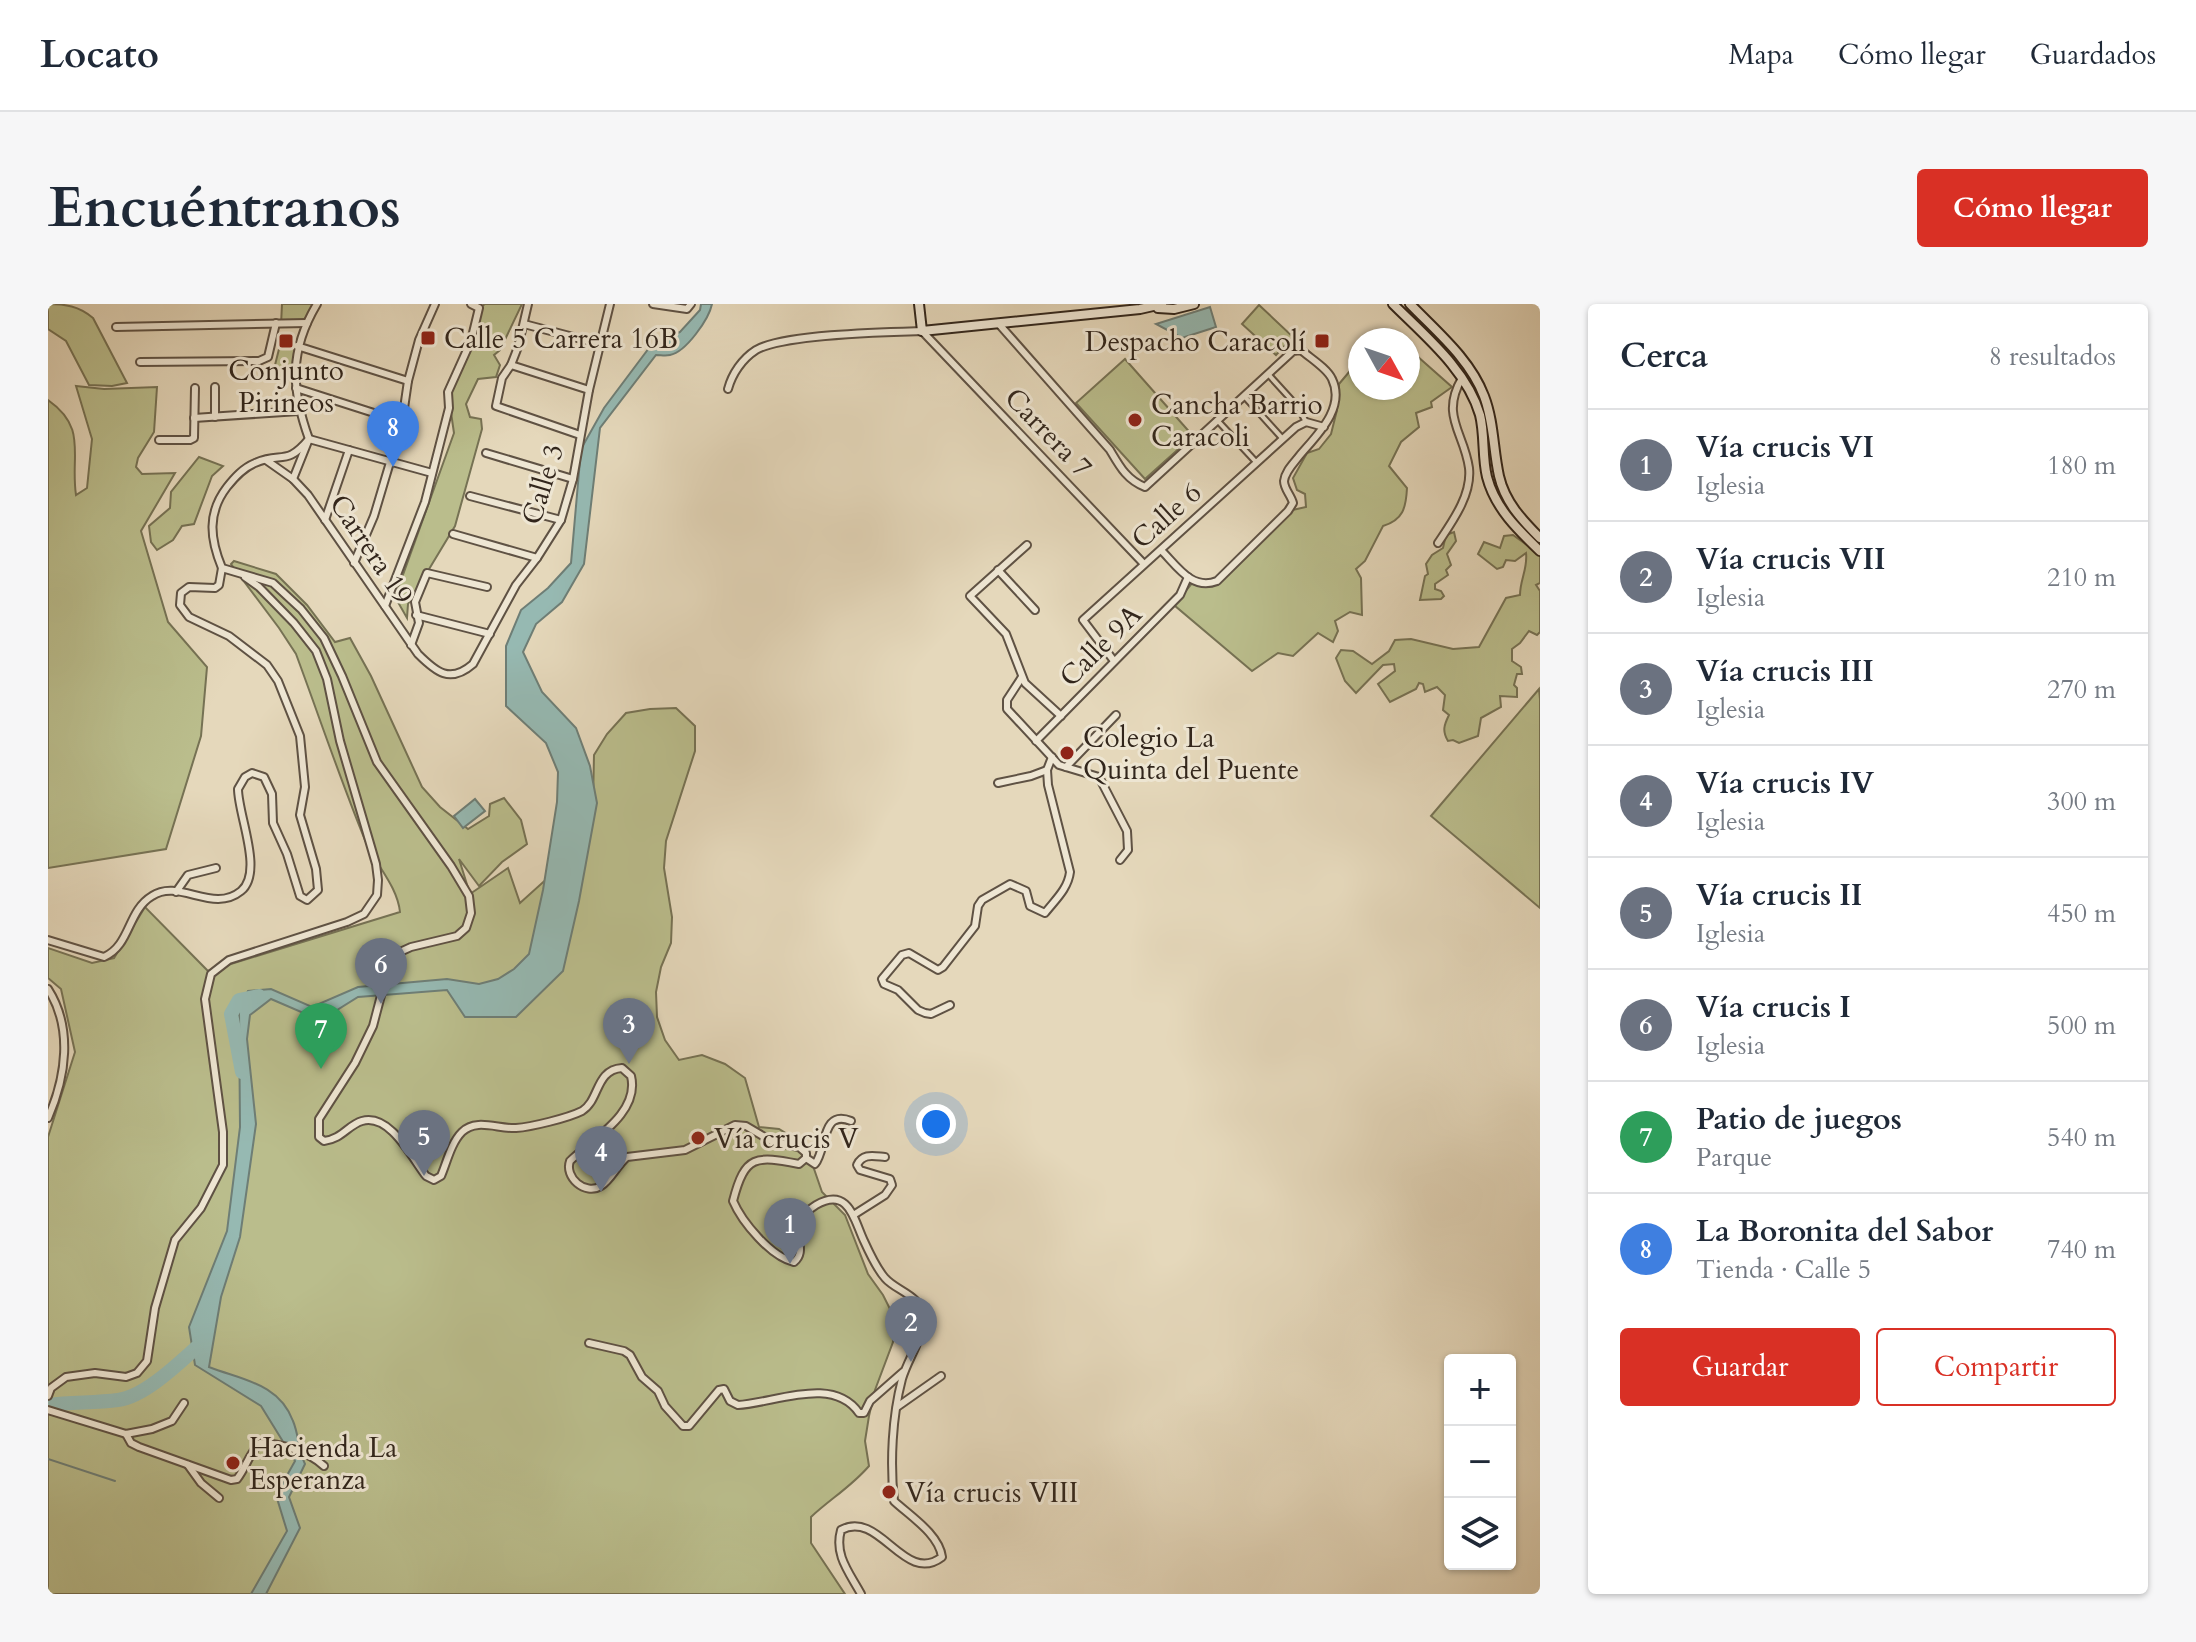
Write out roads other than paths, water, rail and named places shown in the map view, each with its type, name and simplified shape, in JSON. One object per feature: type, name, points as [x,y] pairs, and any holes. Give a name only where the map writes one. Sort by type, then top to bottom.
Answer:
[{"type":"main road","points":[[919,304],[922,331],[1149,308],[1174,309],[1194,304]]},
{"type":"main road","points":[[1149,308],[1162,304]]},
{"type":"main road","points":[[1393,304],[1462,378],[1479,414],[1487,476],[1494,494],[1512,523],[1540,551]]},
{"type":"main road","points":[[1410,304],[1475,376],[1492,423],[1499,477],[1504,490],[1520,518],[1540,538]]},
{"type":"street","points":[[293,479],[309,439],[299,411],[296,388],[297,346],[317,304]]},
{"type":"street","points":[[354,563],[365,541],[402,422],[408,381],[419,340],[435,304]]},
{"type":"street","points":[[528,304],[511,365],[502,378],[496,406],[580,435]]},
{"type":"street","name":"Calle 3","points":[[434,670],[452,675],[464,672],[473,664],[516,585],[561,520],[573,479],[589,390],[610,304]]},
{"type":"street","points":[[653,304],[687,309],[691,304]]},
{"type":"street","points":[[385,606],[425,502],[449,408],[448,392],[471,341],[479,308],[474,305]]},
{"type":"street","points":[[140,362],[259,361],[268,357],[276,323]]},
{"type":"street","points":[[116,327],[307,323]]},
{"type":"street","points":[[998,323],[1110,450],[1122,471],[1134,483],[1145,487],[1293,351],[1301,350],[1332,378],[1336,394],[1332,412],[1284,478],[1293,503],[1288,511],[1217,581],[1207,584],[1193,582],[1161,550]]},
{"type":"street","points":[[524,324],[600,344]]},
{"type":"street","points":[[728,389],[731,377],[757,349],[792,340],[922,331]]},
{"type":"street","name":"Carrera 7","points":[[922,331],[1144,564]]},
{"type":"street","points":[[297,346],[408,381]]},
{"type":"street","points":[[511,365],[589,390]]},
{"type":"street","points":[[1268,373],[1298,407],[1306,422],[1324,427]]},
{"type":"street","points":[[1438,543],[1460,508],[1469,469],[1452,415],[1452,402],[1462,378]]},
{"type":"street","points":[[215,387],[215,417]]},
{"type":"street","points":[[159,440],[193,439],[195,388]]},
{"type":"street","points":[[296,388],[402,422]]},
{"type":"street","points":[[1243,395],[1282,438]]},
{"type":"street","points":[[194,418],[299,411]]},
{"type":"street","points":[[1217,420],[1256,462]]},
{"type":"street","name":"Calle 6","points":[[1114,661],[1083,620],[1282,438],[1306,422]]},
{"type":"street","points":[[309,439],[432,473]]},
{"type":"street","points":[[48,940],[104,957],[115,952],[134,917],[151,896],[176,892],[200,898],[227,899],[244,889],[251,868],[238,789],[245,777],[252,773],[264,777],[270,787],[273,823],[287,854],[296,890],[307,900],[318,890],[316,869],[300,815],[305,787],[300,736],[273,672],[229,636],[189,617],[180,605],[181,593],[189,587],[215,588],[219,585],[222,568],[212,532],[216,506],[236,475],[255,463],[289,458],[309,439]]},
{"type":"street","points":[[325,520],[349,450]]},
{"type":"street","points":[[486,453],[573,479]]},
{"type":"street","name":"Carrera 19","points":[[266,460],[293,479],[308,495],[411,645],[434,670]]},
{"type":"street","points":[[470,496],[561,520]]},
{"type":"street","points":[[453,534],[537,558]]},
{"type":"street","points":[[1027,545],[970,596],[1006,634],[1025,683],[1061,716]]},
{"type":"street","points":[[222,568],[273,583],[301,609],[324,638],[377,762],[469,896],[471,913],[466,928],[457,936],[411,947],[400,952],[389,965],[373,1026],[355,1063],[319,1119],[319,1137],[324,1141],[333,1140],[361,1121],[376,1121],[389,1127],[426,1176],[434,1180],[441,1176],[455,1141],[464,1129],[474,1124],[519,1128],[577,1113],[590,1103],[600,1081],[614,1069],[622,1068],[631,1076],[634,1088],[631,1099],[620,1116],[570,1161],[567,1168],[570,1178],[594,1189],[602,1186],[627,1157],[685,1150],[735,1125],[746,1126],[773,1142],[799,1147],[806,1153],[806,1158],[815,1164],[819,1160],[830,1122],[842,1117],[851,1121]]},
{"type":"street","points":[[998,570],[1035,610]]},
{"type":"street","points":[[411,645],[418,629],[415,602],[427,573],[487,587]]},
{"type":"street","points":[[48,1396],[51,1388],[66,1377],[95,1373],[126,1377],[137,1373],[147,1361],[155,1308],[175,1240],[201,1208],[223,1165],[223,1132],[205,999],[211,974],[229,960],[364,914],[377,895],[376,864],[340,741],[327,679],[316,651],[294,623],[244,576]]},
{"type":"street","name":"Calle 9A","points":[[1036,741],[1180,595],[1188,577]]},
{"type":"street","points":[[416,615],[490,634]]},
{"type":"street","points":[[1022,677],[1007,700],[1007,709],[1059,765],[1099,777],[1127,831],[1128,850],[1120,860]]},
{"type":"street","points":[[1066,767],[1116,715]]},
{"type":"street","points":[[950,1005],[931,1014],[925,1013],[898,990],[884,984],[882,979],[902,955],[909,953],[938,970],[943,967],[970,935],[975,926],[978,906],[988,894],[1010,884],[1026,891],[1030,906],[1045,913],[1062,892],[1069,881],[1070,872],[1047,770],[1052,757]]},
{"type":"street","points":[[998,783],[1047,770]]},
{"type":"street","points":[[176,892],[188,875],[216,868]]},
{"type":"street","points":[[48,989],[66,1049],[48,1118]]},
{"type":"street","points":[[855,1214],[885,1195],[892,1185],[885,1175],[860,1170],[857,1165],[860,1158],[885,1157]]},
{"type":"street","points":[[806,1158],[799,1164],[761,1158],[751,1164],[741,1175],[733,1201],[740,1217],[788,1261],[794,1262],[799,1259],[801,1251],[797,1229],[803,1217],[815,1206],[830,1200],[846,1203],[855,1214],[863,1240],[885,1279],[915,1299],[923,1312],[922,1330],[906,1370],[897,1407],[892,1467],[894,1501],[931,1535],[941,1549],[942,1557],[932,1564],[919,1564],[873,1533],[859,1526],[848,1526],[841,1530],[837,1544],[861,1594]]},
{"type":"street","points":[[589,1343],[630,1355],[642,1377],[658,1391],[665,1406],[683,1426],[689,1426],[719,1390],[724,1389],[730,1401],[738,1405],[825,1393],[843,1399],[859,1413],[864,1413],[870,1401],[906,1370]]},
{"type":"street","points":[[897,1407],[941,1376]]},
{"type":"street","points":[[48,1410],[126,1434],[172,1421],[184,1403]]},
{"type":"street","points":[[126,1434],[131,1443],[139,1447],[231,1480],[237,1479],[253,1449],[260,1443],[314,1457],[324,1466]]},
{"type":"street","points":[[186,1463],[201,1483],[219,1498]]},
{"type":"water","points":[[701,304],[712,304],[696,334],[676,353],[656,355],[600,428],[584,564],[562,602],[536,624],[523,652],[542,692],[576,728],[590,766],[597,803],[563,971],[516,1017],[465,1017],[447,990],[358,997],[337,1010],[308,1015],[271,999],[250,1015],[247,1039],[256,1124],[240,1237],[221,1297],[209,1367],[258,1385],[279,1398],[293,1421],[305,1464],[289,1497],[300,1528],[266,1594],[251,1594],[287,1531],[276,1495],[295,1461],[261,1406],[195,1365],[189,1327],[227,1231],[240,1127],[239,1010],[248,991],[271,989],[312,1007],[358,987],[447,979],[479,984],[498,979],[529,954],[543,890],[557,802],[558,772],[546,743],[506,706],[506,646],[521,610],[548,588],[571,563],[581,449],[604,408],[649,348],[680,332],[700,310]]},
{"type":"water","points":[[1210,307],[1216,327],[1182,338],[1156,324]]},
{"type":"water","points":[[475,799],[485,811],[463,828],[454,816]]},
{"type":"waterway","points":[[242,1072],[231,1014],[239,1000],[259,996]]},
{"type":"waterway","points":[[48,1405],[128,1398],[160,1379],[197,1347]]},
{"type":"waterway","points":[[48,1459],[115,1481]]},
{"type":"place","name":"Calle 5 Carrera 16B","points":[[428,338]]},
{"type":"place","name":"Conjunto Pirineos","points":[[286,341]]},
{"type":"place","name":"Despacho Caracolí","points":[[1322,341]]},
{"type":"place","name":"Cancha Barrio Caracoli","points":[[1135,420]]},
{"type":"place","name":"La Boronita del Sabor","points":[[393,467]]},
{"type":"place","name":"Colegio La Quinta del Puente","points":[[1067,753]]},
{"type":"place","name":"Vía crucis I","points":[[381,1004]]},
{"type":"place","name":"Vía crucis III","points":[[629,1064]]},
{"type":"place","name":"Patio de juegos","points":[[321,1069]]},
{"type":"place","name":"Vía crucis V","points":[[698,1138]]},
{"type":"place","name":"Vía crucis II","points":[[424,1176]]},
{"type":"place","name":"Vía crucis IV","points":[[601,1192]]},
{"type":"place","name":"Vía crucis VI","points":[[790,1264]]},
{"type":"place","name":"Vía crucis VII","points":[[911,1362]]},
{"type":"place","name":"Hacienda La Esperanza","points":[[233,1463]]},
{"type":"place","name":"Vía crucis VIII","points":[[889,1492]]}]
